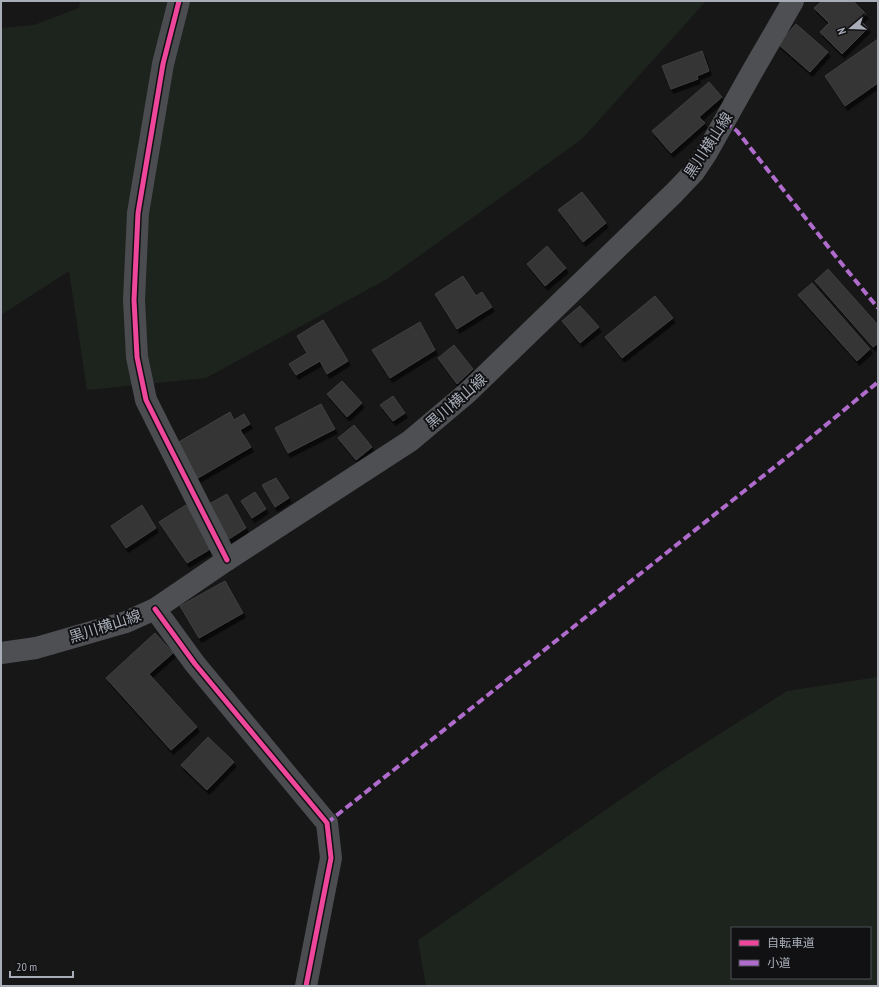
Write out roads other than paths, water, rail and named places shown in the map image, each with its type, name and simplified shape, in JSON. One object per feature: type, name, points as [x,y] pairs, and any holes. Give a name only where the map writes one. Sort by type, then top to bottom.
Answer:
[{"type":"main road","name":"黒川横山線","points":[[1,653],[36,648],[126,622],[155,609],[227,560],[410,441],[468,393],[694,172],[706,154],[793,1]]},
{"type":"street","points":[[179,1],[164,64],[138,213],[134,300],[137,357],[146,400],[227,560]]},
{"type":"street","points":[[155,609],[195,664],[327,822],[332,858],[306,986]]}]
